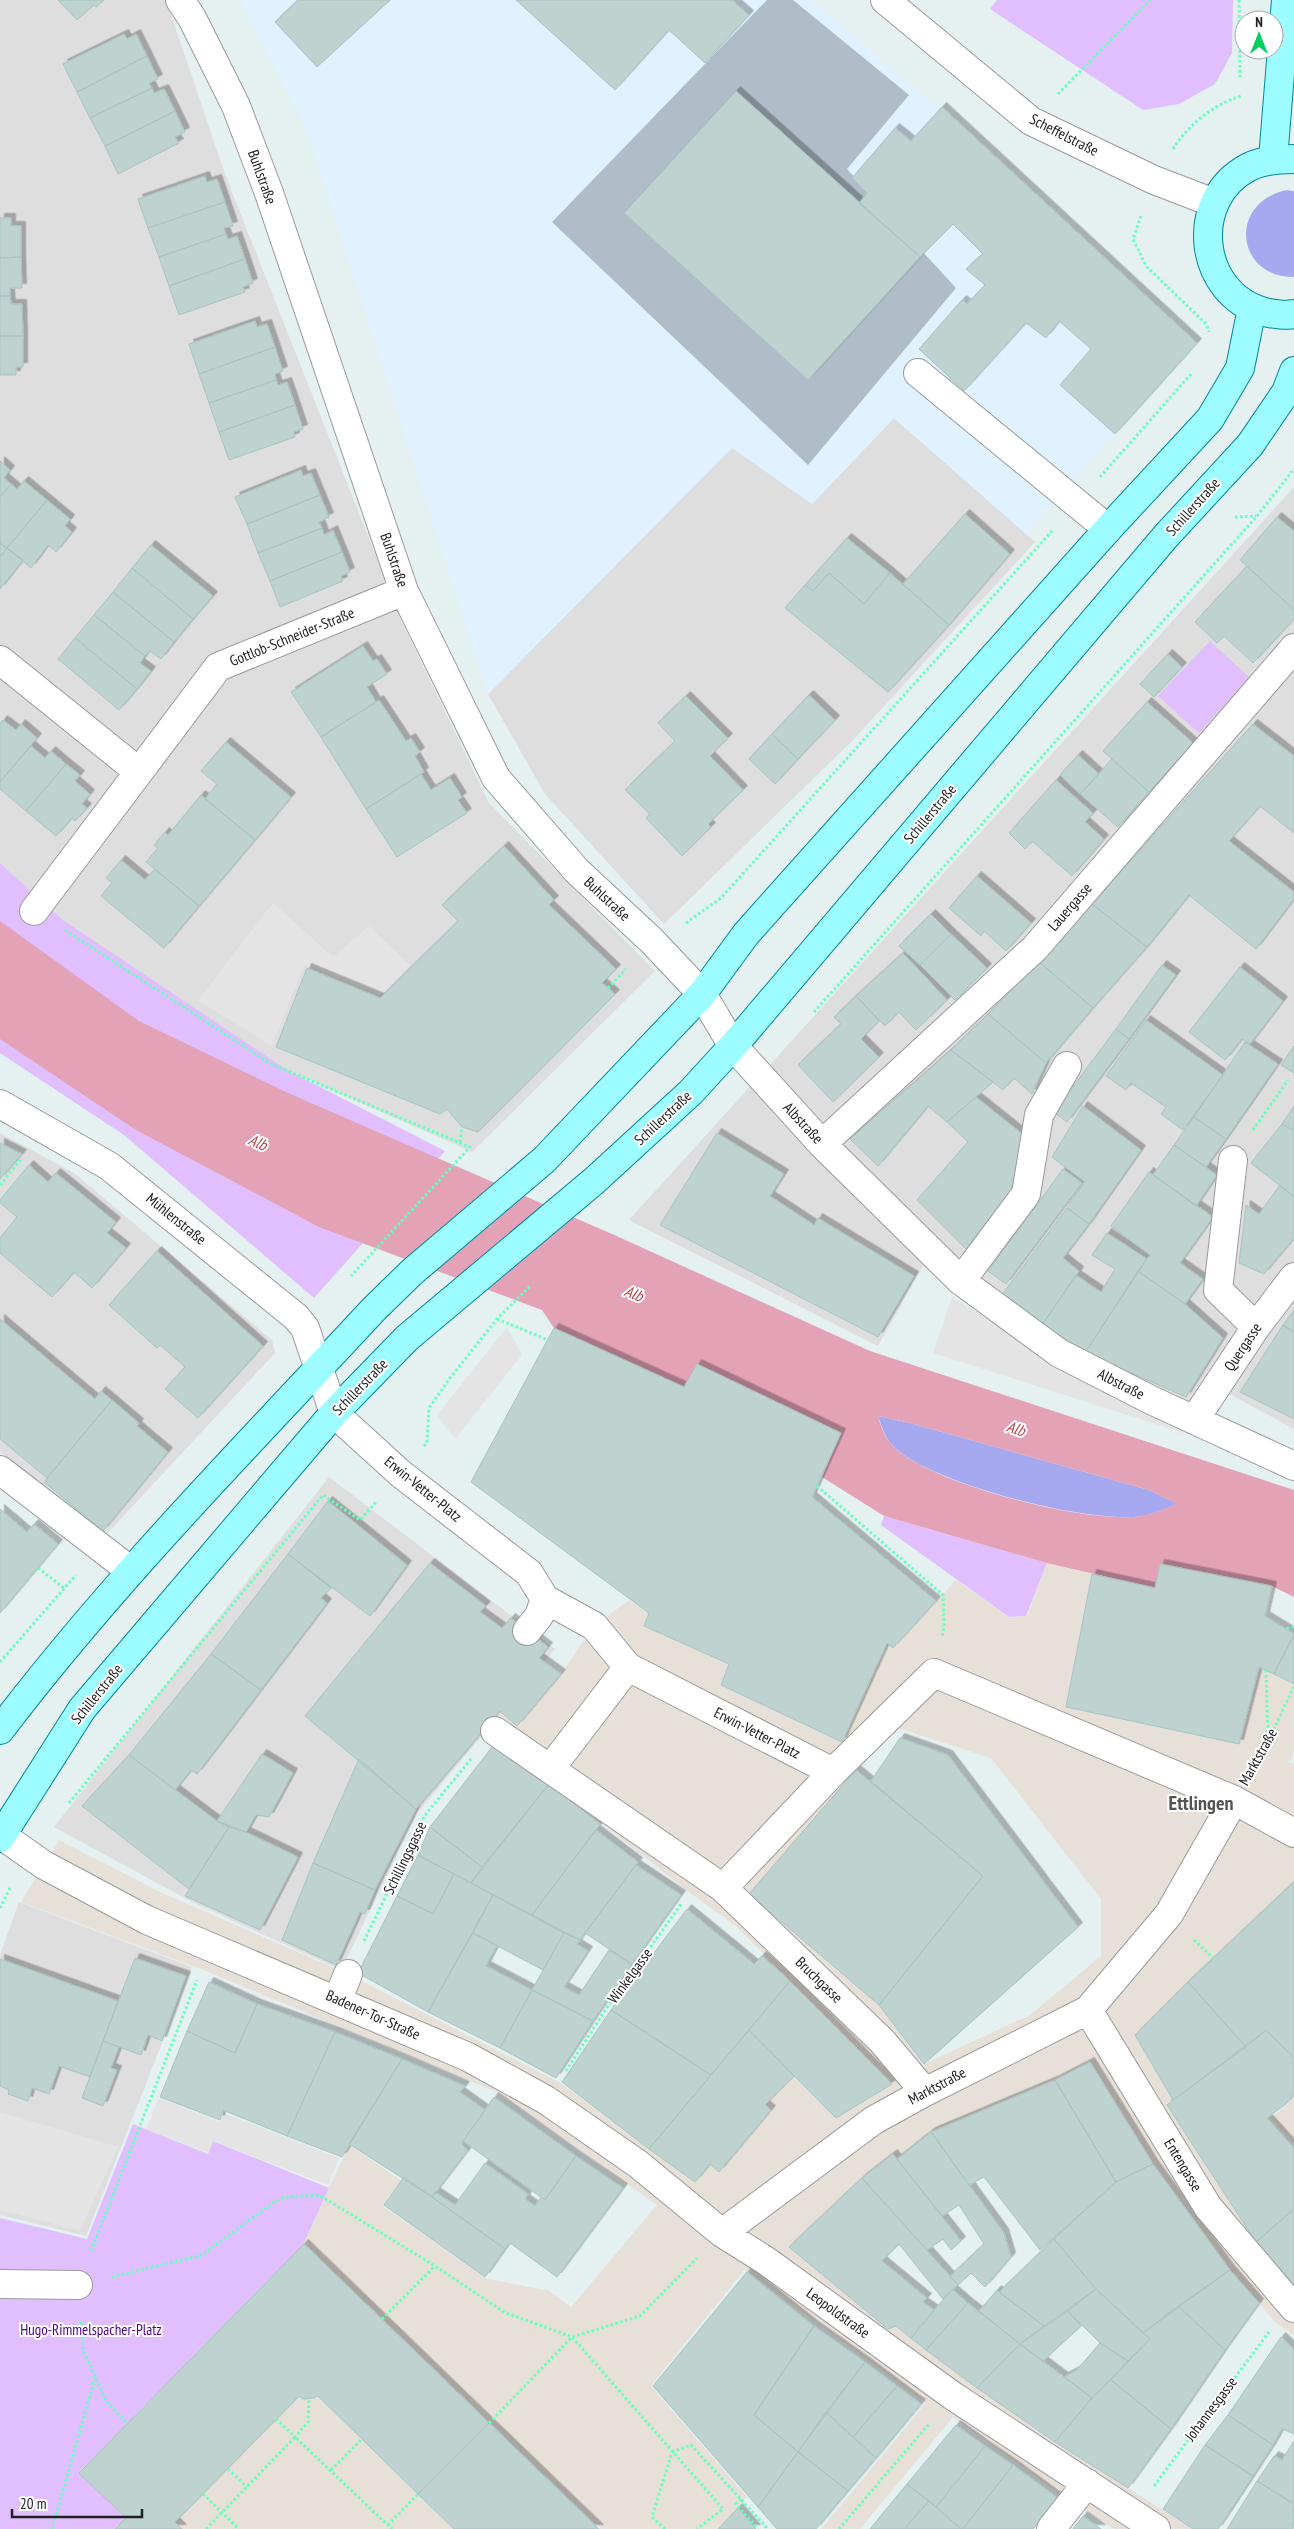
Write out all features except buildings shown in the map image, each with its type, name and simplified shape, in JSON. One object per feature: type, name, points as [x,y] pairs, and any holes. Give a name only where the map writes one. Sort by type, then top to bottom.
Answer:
[{"type":"main road","points":[[1286,0],[1283,159],[1249,167],[1229,182],[1214,202],[1207,226],[1207,246],[1212,266],[1222,283],[1235,298],[1252,308],[1282,316],[1294,314]]},
{"type":"main road","points":[[0,1730],[36,1682],[131,1571],[320,1367],[412,1272],[544,1160],[702,994],[746,934],[1108,529],[1210,419],[1240,368],[1252,308]]},
{"type":"main road","name":"Schillerstraße","points":[[0,1835],[82,1708],[334,1412],[407,1338],[594,1181],[691,1092],[733,1046],[1166,536],[1250,444],[1286,392],[1294,371]]},
{"type":"street","name":"Buhlstraße","points":[[180,0],[192,18],[236,106],[262,176],[404,591],[496,778],[577,871],[652,942],[702,994],[733,1046]]},
{"type":"street","name":"Scheffelstraße","points":[[885,0],[1031,121],[1154,180],[1214,202]]},
{"type":"street","points":[[918,372],[1108,529]]},
{"type":"street","name":"Gottlob-Schneider-Straße","points":[[34,910],[218,667],[404,591]]},
{"type":"street","name":"Lauergasse","points":[[822,1144],[1035,948],[1294,648]]},
{"type":"street","points":[[0,660],[139,772]]},
{"type":"street","name":"Albstraße","points":[[733,1046],[822,1144],[961,1281],[1059,1353],[1151,1400],[1294,1466]]},
{"type":"street","points":[[961,1281],[1026,1194],[1039,1115],[1067,1066]]},
{"type":"street","name":"Mühlenstraße","points":[[0,1104],[109,1166],[289,1311],[305,1328],[320,1367]]},
{"type":"street","points":[[1233,1160],[1218,1290],[1256,1327]]},
{"type":"street","name":"Quergasse","points":[[1195,1419],[1256,1327],[1294,1277]]},
{"type":"street","name":"Erwin-Vetter-Platz","points":[[320,1367],[334,1412],[401,1474],[529,1573],[545,1599],[594,1626],[628,1668],[834,1772]]},
{"type":"street","points":[[0,1470],[131,1571]]},
{"type":"street","points":[[527,1631],[539,1616],[545,1599]]},
{"type":"street","points":[[550,1769],[628,1668]]},
{"type":"street","points":[[495,1731],[715,1881],[834,1772],[934,1672]]},
{"type":"street","name":"Marktstraße","points":[[722,2233],[874,2120],[924,2092],[1088,2010],[1169,1914],[1234,1800],[934,1672]]},
{"type":"street","points":[[1234,1800],[1294,1833]]},
{"type":"street","name":"Badener-Tor-Straße","points":[[0,1835],[29,1856],[147,1920],[468,2057],[546,2100],[638,2164],[722,2233]]},
{"type":"street","name":"Bruchgasse","points":[[715,1881],[882,2040],[924,2092]]},
{"type":"street","points":[[338,2000],[348,1974]]},
{"type":"street","name":"Entengasse","points":[[1088,2010],[1208,2207],[1291,2305]]},
{"type":"street","name":"Leopoldstraße","points":[[722,2233],[765,2260],[947,2404],[1087,2484],[1156,2529]]},
{"type":"street","points":[[0,2284],[78,2285]]},
{"type":"street","points":[[1051,2529],[1087,2484]]},
{"type":"path","points":[[1031,121],[1150,0]]},
{"type":"path","points":[[1240,0],[1240,96]]},
{"type":"path","points":[[722,898],[1077,504],[1196,368]]},
{"type":"path","points":[[816,1009],[1257,516],[1294,470]]},
{"type":"path","points":[[34,910],[271,1064],[470,1147],[375,1249]]},
{"type":"path","points":[[1233,1160],[1288,1080]]},
{"type":"path","points":[[460,1142],[462,1127]]},
{"type":"path","points":[[65,1807],[323,1495],[360,1520],[401,1474],[427,1443],[429,1408],[450,1378],[507,1308]]},
{"type":"path","points":[[497,1319],[548,1340]]},
{"type":"path","points":[[817,1486],[943,1595],[944,1627],[934,1672]]},
{"type":"path","points":[[0,1662],[100,1546]]},
{"type":"path","points":[[38,1568],[64,1588]]},
{"type":"path","points":[[1286,1629],[1294,1626]]},
{"type":"path","points":[[1266,1670],[1268,1742]]},
{"type":"path","name":"Marktstraße","points":[[1234,1800],[1268,1742],[1294,1686]]},
{"type":"path","name":"Schillingsgasse","points":[[348,1974],[425,1815],[495,1731]]},
{"type":"path","points":[[0,1906],[29,1856]]},
{"type":"path","name":"Winkelgasse","points":[[564,2074],[614,1998],[690,1893],[715,1881]]},
{"type":"path","points":[[128,2423],[106,2401],[83,2350],[78,2285],[209,1946]]},
{"type":"path","points":[[78,2285],[202,2255],[280,2198],[316,2195],[435,2266],[504,2312],[572,2337],[723,2509],[697,2529]]},
{"type":"path","points":[[488,2423],[572,2337],[640,2316],[722,2233]]},
{"type":"path","points":[[382,2318],[435,2266]]},
{"type":"path","name":"Johannesgasse","points":[[1133,2514],[1291,2305]]},
{"type":"path","points":[[52,2529],[95,2377]]},
{"type":"path","points":[[206,2529],[308,2422],[309,2398]]},
{"type":"path","points":[[839,2529],[947,2404]]},
{"type":"path","points":[[276,2419],[392,2529]]},
{"type":"path","points":[[330,2470],[362,2439]]},
{"type":"path","points":[[672,2452],[691,2445],[768,2529]]},
{"type":"path","points":[[665,2529],[652,2517],[672,2452]]},
{"type":"path","points":[[228,2469],[247,2487]]},
{"type":"path","points":[[203,2494],[239,2529]]},
{"type":"path","points":[[388,2525],[418,2494]]},
{"type":"path","points":[[741,2499],[736,2504],[758,2529]]},
{"type":"shaded area","points":[[0,0],[166,0],[226,177],[402,622],[489,803],[655,971],[472,1152],[289,1071],[63,920],[0,863]]},
{"type":"shaded area","points":[[244,0],[810,0],[939,110],[1197,343],[1062,491],[1026,534],[894,418],[812,504],[732,448],[488,694],[313,150],[300,116],[241,2]]},
{"type":"shaded area","points":[[767,0],[793,0],[909,95],[847,169],[956,288],[808,465],[552,222]]},
{"type":"shaded area","points":[[1287,190],[1294,191],[1294,277],[1274,274],[1260,265],[1250,253],[1246,238],[1248,223],[1255,209],[1268,197]]},
{"type":"shaded area","points":[[894,418],[1035,542],[852,741],[664,924],[545,794],[488,694],[732,447],[812,504]]},
{"type":"shaded area","points":[[1294,487],[1294,1429],[1207,1382],[1188,1411],[1057,1347],[936,1243],[878,1346],[629,1220]]},
{"type":"shaded area","points":[[273,903],[333,957],[369,926],[410,965],[380,995],[304,965],[272,1046],[198,1000]]},
{"type":"shaded area","points":[[0,1133],[74,1173],[272,1340],[275,1353],[103,1538],[0,1451]]},
{"type":"shaded area","points":[[952,1297],[1096,1386],[1193,1428],[1190,1435],[933,1353]]},
{"type":"shaded area","points":[[507,1327],[522,1355],[455,1439],[437,1415]]},
{"type":"shaded area","points":[[878,1416],[910,1423],[1149,1490],[1178,1504],[1142,1516],[1118,1517],[1050,1508],[974,1487],[940,1474],[912,1460],[893,1446],[884,1432]]},
{"type":"shaded area","points":[[329,1477],[555,1649],[418,1812],[341,1970],[192,1902],[54,1827]]},
{"type":"shaded area","points":[[1047,1563],[1092,1574],[1066,1707],[1238,1744],[1259,1667],[1294,1684],[1294,1753],[1289,1762],[1294,1764],[1294,1882],[1135,2035],[1173,2100],[1167,2105],[1259,2247],[1294,2287],[1294,2335],[1276,2323],[1230,2270],[1153,2164],[1089,2062],[1055,2080],[931,2132],[897,2159],[893,2155],[862,2178],[790,2247],[888,2329],[896,2326],[977,2388],[1055,2442],[1193,2529],[1114,2529],[1083,2509],[1068,2529],[1037,2529],[1063,2496],[953,2417],[860,2529],[821,2529],[926,2403],[745,2269],[651,2386],[747,2497],[717,2529],[601,2529],[304,2243],[349,2145],[401,2180],[383,2206],[485,2278],[549,2291],[571,2307],[657,2205],[499,2093],[201,1969],[21,1902],[59,1840],[162,1893],[348,1974],[559,2082],[695,2182],[710,2164],[719,2172],[771,2111],[765,2105],[794,2076],[836,2118],[892,2084],[737,1927],[690,1893],[495,1739],[488,1726],[500,1711],[517,1726],[561,1674],[594,1626],[629,1600],[649,1613],[644,1626],[729,1664],[721,1685],[841,1742],[887,1643],[893,1648],[956,1580],[1010,1618],[1027,1616]],"holes":[[[895,1727],[991,1758],[1101,1899],[1101,1956],[1030,2015],[924,2064],[879,2005],[856,1770]]]},
{"type":"shaded area","points":[[19,1902],[192,1967],[86,2236],[0,2215],[0,1955]]},
{"type":"shaded area","points":[[1294,2096],[1294,2143],[1270,2118],[1286,2106]]},
{"type":"shaded area","points":[[159,2098],[220,2122],[224,2113],[339,2158],[328,2185],[213,2141],[208,2153],[146,2129]]},
{"type":"shaded area","points":[[0,2112],[118,2147],[80,2231],[0,2210]]},
{"type":"shaded area","points":[[299,2396],[303,2399],[318,2396],[454,2529],[182,2529],[175,2522]]},
{"type":"green space","points":[[997,0],[1233,0],[1232,53],[1215,84],[1179,104],[1143,110],[990,9]]},
{"type":"green space","points":[[1210,641],[1250,678],[1199,733],[1158,696]]},
{"type":"green space","points":[[0,863],[63,920],[289,1071],[445,1151],[314,1298],[124,1135],[0,1053]]},
{"type":"green space","points":[[884,1516],[1047,1563],[1026,1616],[1009,1617],[881,1525]]},
{"type":"green space","name":"Hugo-Rimmelspacher-Platz","points":[[133,2124],[208,2154],[213,2141],[329,2188],[304,2243],[79,2472],[125,2518],[114,2529],[0,2529],[0,2218],[87,2239]]},
{"type":"water","name":"Alb","points":[[0,921],[139,1021],[288,1093],[612,1234],[870,1351],[1294,1490],[1294,1597],[1272,1586],[1160,1564],[1155,1588],[1047,1563],[884,1516],[822,1477],[841,1433],[697,1364],[684,1387],[554,1328],[542,1310],[319,1227],[136,1130],[0,1039]],"holes":[[[878,1416],[910,1423],[1149,1490],[1177,1504],[1146,1515],[1117,1517],[1050,1508],[1011,1499],[940,1474],[912,1460],[890,1443]]]},
{"type":"district","name":"Ettlingen","points":[[1201,1803]]}]
